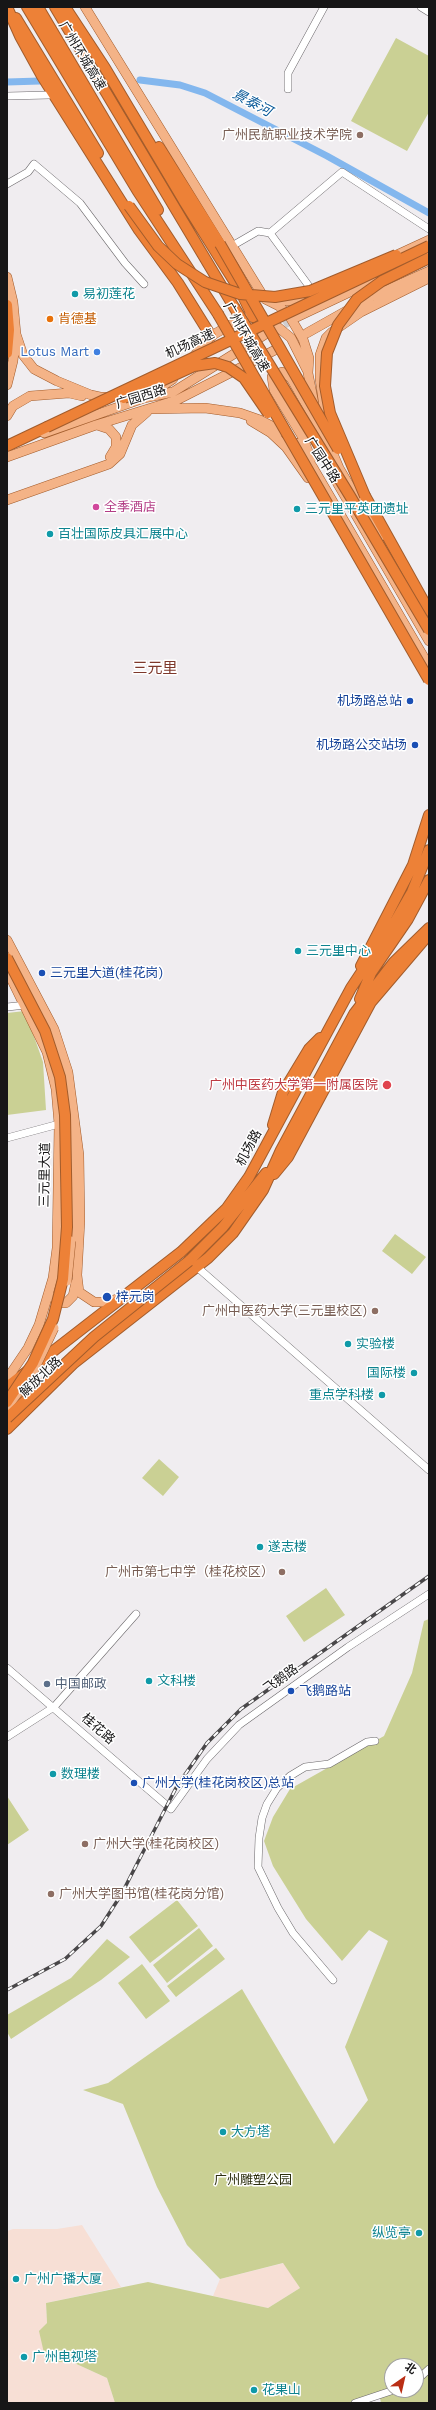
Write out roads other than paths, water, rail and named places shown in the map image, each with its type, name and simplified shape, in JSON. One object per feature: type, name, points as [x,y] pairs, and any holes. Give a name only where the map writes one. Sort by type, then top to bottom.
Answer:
[{"type":"highway","points":[[8,7],[20,36],[42,76],[126,211],[178,283],[211,336]]},
{"type":"highway","points":[[8,7],[26,32],[144,229],[171,259],[205,282],[226,291],[251,296],[275,297],[293,295],[320,288],[428,243]]},
{"type":"highway","points":[[27,7],[137,190],[218,314]]},
{"type":"highway","name":"广州环城高速","points":[[38,7],[218,314],[428,682]]},
{"type":"highway","name":"广州环城高速","points":[[55,7],[269,367],[346,490],[429,630]]},
{"type":"highway","points":[[65,7],[98,56],[163,166],[241,292],[253,317]]},
{"type":"highway","points":[[70,7],[220,244],[363,500],[429,611]]},
{"type":"highway","name":"机场高速","points":[[7,446],[428,243]]},
{"type":"highway","points":[[363,500],[328,405],[325,378],[329,347],[342,319],[364,293],[392,275],[429,256]]},
{"type":"highway","points":[[7,305],[9,326],[7,353]]},
{"type":"highway","points":[[47,427],[105,406],[194,366],[220,364],[237,372],[248,382],[316,485]]},
{"type":"highway","points":[[351,988],[426,838],[429,815]]},
{"type":"highway","points":[[351,988],[388,934],[412,892],[429,850]]},
{"type":"highway","points":[[268,1180],[288,1157],[328,1073],[371,973],[408,919],[429,880]]},
{"type":"highway","points":[[354,1014],[383,975],[414,941],[429,928]]},
{"type":"highway","points":[[84,1329],[83,1340],[89,1346],[96,1346],[193,1264],[235,1214],[281,1150],[371,1002],[429,934]]},
{"type":"highway","points":[[7,958],[45,1031],[60,1077],[65,1115],[67,1227],[63,1279],[53,1319],[33,1363],[7,1401],[16,1406],[19,1416]]},
{"type":"highway","name":"机场路","points":[[7,1387],[129,1294],[181,1252],[220,1216],[244,1185],[271,1134],[277,1106],[283,1092],[310,1049],[328,1030],[351,988]]},
{"type":"highway","points":[[7,1418],[94,1337],[234,1233],[252,1208],[268,1180],[281,1150]]},
{"type":"highway","name":"解放北路","points":[[7,1429],[54,1381],[96,1346]]},
{"type":"main road","points":[[85,7],[265,299],[279,306],[296,326],[308,352],[308,373],[315,407],[324,435]]},
{"type":"main road","points":[[241,292],[251,297],[291,301],[314,293],[428,243]]},
{"type":"main road","points":[[297,317],[429,256]]},
{"type":"main road","points":[[307,333],[371,297],[429,271]]},
{"type":"main road","points":[[7,277],[13,302],[16,334],[12,369],[7,392]]},
{"type":"main road","points":[[335,460],[321,392],[320,355],[324,342],[332,332],[361,312],[429,278]]},
{"type":"main road","points":[[144,398],[182,370],[211,336],[237,321],[253,317],[279,328],[291,338],[301,354],[335,460],[363,500],[385,545],[429,622]]},
{"type":"main road","name":"广园西路","points":[[7,446],[144,398],[165,395],[182,388],[227,357],[269,332]]},
{"type":"main road","points":[[16,334],[23,355],[34,369],[57,381],[100,398],[110,396],[159,375],[182,370]]},
{"type":"main road","name":"广园西路","points":[[7,457],[96,425],[187,396],[277,348]]},
{"type":"main road","points":[[7,385],[12,369]]},
{"type":"main road","points":[[312,466],[308,447],[274,390],[272,377],[282,372],[291,378],[324,435]]},
{"type":"main road","points":[[7,416],[14,406],[30,396],[63,393],[78,395],[94,403],[96,411],[93,415]]},
{"type":"main road","name":"广园中路","points":[[150,409],[205,408],[232,412],[260,420],[285,432],[300,448],[312,466],[429,666]]},
{"type":"main road","points":[[7,500],[109,464],[120,454],[132,425],[150,409]]},
{"type":"main road","points":[[232,412],[263,428],[286,447],[309,480],[428,682]]},
{"type":"main road","points":[[322,416],[324,435]]},
{"type":"main road","points":[[7,495],[110,457],[116,447],[116,437],[106,427],[96,425]]},
{"type":"main road","name":"广园中路","points":[[324,435],[335,478],[352,510],[429,641]]},
{"type":"main road","points":[[352,510],[363,500]]},
{"type":"main road","points":[[348,547],[350,531]]},
{"type":"main road","points":[[367,535],[385,545]]},
{"type":"main road","points":[[404,578],[404,599]]},
{"type":"main road","points":[[378,597],[394,606]]},
{"type":"main road","points":[[420,652],[428,682]]},
{"type":"main road","points":[[7,940],[60,1043],[70,1084],[78,1146],[80,1195],[77,1275],[73,1296],[66,1303],[60,1303],[53,1299],[52,1286]]},
{"type":"main road","name":"三元里大道","points":[[7,970],[26,1005],[51,1064],[56,1089],[58,1124],[57,1248],[52,1286],[34,1337],[7,1378]]},
{"type":"main road","points":[[7,1407],[32,1374],[52,1333],[64,1294],[72,1241],[73,1116]]},
{"type":"main road","points":[[77,1275],[79,1292],[94,1302],[113,1301],[129,1294]]},
{"type":"street","points":[[288,89],[288,73],[324,7]]},
{"type":"street","points":[[421,7],[429,12]]},
{"type":"street","points":[[7,96],[49,95]]},
{"type":"street","points":[[7,184],[28,172],[34,164],[80,203],[125,263],[144,284]]},
{"type":"street","points":[[270,233],[342,172],[429,229]]},
{"type":"street","points":[[232,246],[258,231],[270,233],[314,293]]},
{"type":"street","points":[[7,1007],[26,1005]]},
{"type":"street","points":[[7,1138],[58,1124]]},
{"type":"street","points":[[193,1264],[429,1470]]},
{"type":"street","name":"飞鹅路","points":[[171,1810],[206,1759],[239,1725],[331,1659],[429,1594]]},
{"type":"street","points":[[7,1737],[54,1707],[136,1614]]},
{"type":"street","name":"桂花路","points":[[7,1668],[54,1707],[171,1810]]},
{"type":"street","points":[[333,1980],[293,1933],[278,1908],[258,1867],[259,1838],[262,1818],[266,1804],[277,1788],[290,1776],[305,1767],[329,1764],[367,1742],[375,1741]]},
{"type":"street","points":[[355,2403],[384,2393]]},
{"type":"waterway","name":"景泰河","points":[[140,80],[180,85],[205,93],[327,156],[429,213]]},
{"type":"waterway","name":"景泰河","points":[[7,82],[40,81]]},
{"type":"tunnel","points":[[272,331],[297,317]]},
{"type":"tunnel","points":[[277,349],[307,333]]},
{"type":"railway","points":[[7,1990],[65,1959],[101,1926],[121,1895],[177,1786],[207,1743],[241,1709],[429,1576]]},
{"type":"place","name":"广州民航职业技术学院","points":[[360,135]]},
{"type":"place","name":"易初莲花","points":[[75,294]]},
{"type":"place","name":"肯德基","points":[[50,319]]},
{"type":"place","name":"Lotus Mart","points":[[97,352]]},
{"type":"place","name":"全季酒店","points":[[96,507]]},
{"type":"place","name":"三元里平英团遗址","points":[[297,509]]},
{"type":"place","name":"百壮国际皮具汇展中心","points":[[50,534]]},
{"type":"place","name":"机场路总站","points":[[410,701]]},
{"type":"place","name":"机场路公交站场","points":[[415,745]]},
{"type":"place","name":"三元里中心","points":[[298,951]]},
{"type":"place","name":"三元里大道(桂花岗)","points":[[42,973]]},
{"type":"place","name":"广州中医药大学第一附属医院","points":[[387,1085]]},
{"type":"place","name":"梓元岗","points":[[107,1297]]},
{"type":"place","name":"广州中医药大学(三元里校区)","points":[[375,1311]]},
{"type":"place","name":"实验楼","points":[[348,1344]]},
{"type":"place","name":"国际楼","points":[[414,1373]]},
{"type":"place","name":"重点学科楼","points":[[382,1395]]},
{"type":"place","name":"遂志楼","points":[[260,1547]]},
{"type":"place","name":"广州市第七中学（桂花校区）","points":[[282,1572]]},
{"type":"place","name":"文科楼","points":[[149,1681]]},
{"type":"place","name":"中国邮政","points":[[47,1684]]},
{"type":"place","name":"飞鹅路站","points":[[291,1691]]},
{"type":"place","name":"数理楼","points":[[53,1774]]},
{"type":"place","name":"广州大学(桂花岗校区)总站","points":[[134,1783]]},
{"type":"place","name":"广州大学(桂花岗校区)","points":[[85,1844]]},
{"type":"place","name":"广州大学图书馆(桂花岗分馆)","points":[[51,1894]]},
{"type":"place","name":"大方塔","points":[[223,2132]]},
{"type":"place","name":"纵览亭","points":[[419,2233]]},
{"type":"place","name":"广州广播大厦","points":[[16,2279]]},
{"type":"place","name":"广州电视塔","points":[[24,2357]]},
{"type":"place","name":"花果山","points":[[254,2390]]},
{"type":"district","name":"三元里","points":[[155,669]]},
{"type":"park label","name":"广州雕塑公园","points":[[253,2180]]}]
